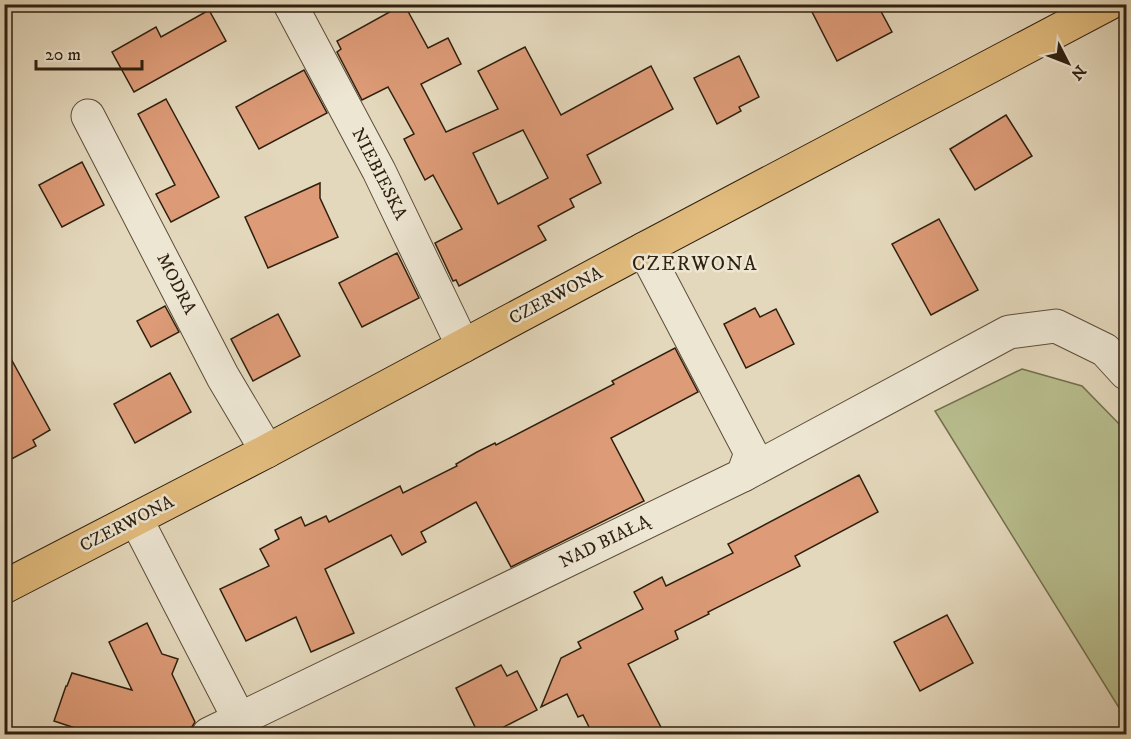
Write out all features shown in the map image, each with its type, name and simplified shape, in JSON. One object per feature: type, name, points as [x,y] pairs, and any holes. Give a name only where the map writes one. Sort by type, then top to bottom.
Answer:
[{"type":"main road","name":"CZERWONA","points":[[4,587],[267,451],[1108,4]]},
{"type":"street","name":"NIEBIESKA","points":[[290,4],[379,171],[464,346]]},
{"type":"street","name":"MODRA","points":[[88,116],[223,376],[267,451]]},
{"type":"street","points":[[644,249],[751,453],[743,475]]},
{"type":"street","name":"NAD BIAŁĄ","points":[[209,735],[243,727],[743,475],[1009,332],[1056,326],[1105,350],[1126,373]]},
{"type":"street","points":[[136,519],[243,727]]},
{"type":"green space","points":[[1022,369],[1082,386],[1126,431],[1126,719],[935,411]]},
{"type":"building","points":[[404,4],[428,48],[448,38],[461,64],[421,84],[446,132],[498,109],[478,71],[525,47],[561,115],[651,66],[673,109],[587,155],[601,183],[570,199],[574,207],[538,226],[546,240],[459,286],[456,280],[453,281],[435,243],[462,229],[433,175],[425,180],[404,139],[414,134],[388,87],[362,100],[337,52],[341,49],[337,41]],"holes":[[[523,130],[548,178],[498,204],[473,153]]]},
{"type":"building","points":[[808,4],[877,4],[892,32],[837,61]]},
{"type":"building","points":[[209,10],[226,41],[134,92],[112,52],[156,27],[161,37]]},
{"type":"building","points":[[739,56],[759,97],[739,107],[741,111],[717,124],[694,78]]},
{"type":"building","points":[[304,70],[327,113],[259,149],[236,107]]},
{"type":"building","points":[[166,99],[219,197],[171,222],[156,194],[175,185],[138,114]]},
{"type":"building","points":[[1006,115],[1032,156],[975,190],[950,149]]},
{"type":"building","points":[[82,162],[104,205],[62,227],[39,185]]},
{"type":"building","points":[[320,183],[320,198],[338,237],[268,268],[245,217]]},
{"type":"building","points":[[939,219],[978,290],[931,315],[892,244]]},
{"type":"building","points":[[397,253],[419,298],[362,327],[339,283]]},
{"type":"building","points":[[165,306],[179,332],[151,347],[137,321]]},
{"type":"building","points":[[755,308],[760,317],[776,309],[794,344],[746,368],[724,324]]},
{"type":"building","points":[[278,314],[300,356],[253,381],[231,339]]},
{"type":"building","points":[[4,346],[50,430],[33,440],[36,446],[4,463]]},
{"type":"building","points":[[675,348],[698,392],[611,438],[644,501],[511,567],[476,502],[421,532],[426,542],[402,555],[391,535],[325,569],[354,633],[311,652],[296,617],[246,641],[220,589],[269,566],[260,549],[279,539],[275,530],[301,517],[305,526],[326,516],[329,522],[400,486],[403,493],[457,466],[456,464],[477,452],[495,443],[496,445],[614,384],[612,381]]},
{"type":"building","points":[[170,373],[191,412],[135,443],[114,404]]},
{"type":"building","points":[[859,475],[878,512],[795,556],[800,566],[708,612],[709,614],[675,631],[678,639],[628,664],[665,735],[593,735],[583,715],[578,717],[567,694],[541,707],[561,658],[581,648],[578,642],[643,609],[634,592],[662,577],[666,586],[733,553],[728,544]]},
{"type":"building","points":[[947,615],[973,663],[920,691],[894,642]]},
{"type":"building","points":[[147,623],[162,654],[178,659],[172,674],[195,722],[192,727],[177,735],[96,735],[54,721],[72,673],[132,690],[109,642]]},
{"type":"building","points":[[501,665],[507,676],[517,671],[537,710],[488,735],[479,735],[456,688]]},
{"type":"district","name":"CZERWONA","points":[[695,264]]}]
